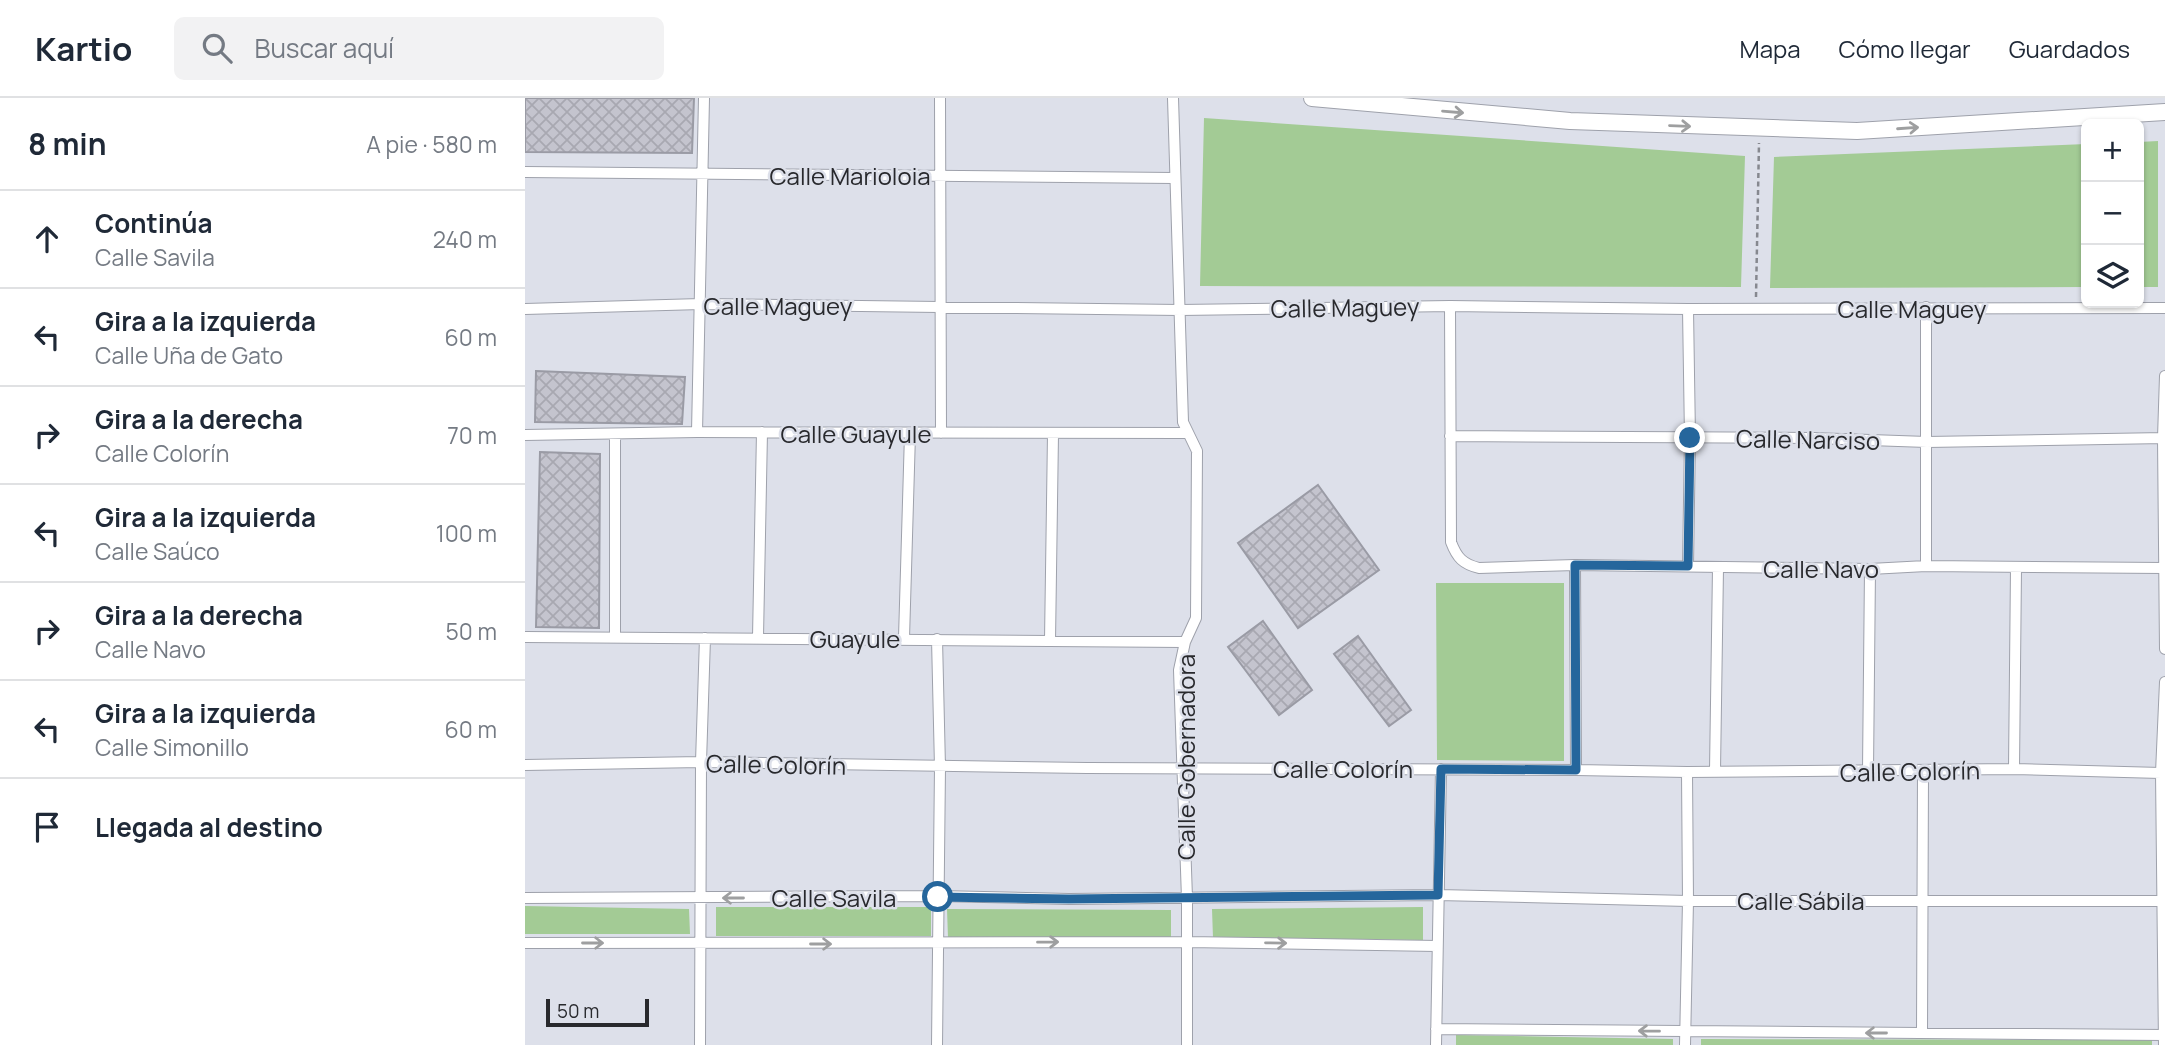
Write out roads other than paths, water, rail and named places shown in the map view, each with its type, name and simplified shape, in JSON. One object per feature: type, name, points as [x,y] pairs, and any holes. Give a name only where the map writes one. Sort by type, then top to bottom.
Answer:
[{"type":"main road","points":[[1312,98],[1570,121],[1857,131],[2165,112]]},
{"type":"street","points":[[697,432],[704,98]]},
{"type":"street","points":[[940,98],[940,433]]},
{"type":"street","name":"Calle Gobernadora","points":[[1173,98],[1183,422],[1197,451],[1196,618],[1185,642],[1179,670],[1187,898],[1187,1045]]},
{"type":"street","name":"Calle Marioloia","points":[[525,172],[1174,178]]},
{"type":"street","name":"Calle Maguey","points":[[525,309],[701,304],[1180,310],[1450,306],[1688,309],[2165,308]]},
{"type":"street","points":[[1450,306],[1450,436]]},
{"type":"street","points":[[1926,307],[1926,566]]},
{"type":"street","points":[[1688,309],[1688,566]]},
{"type":"street","points":[[2165,376],[2165,649]]},
{"type":"street","name":"Calle Guayule","points":[[525,435],[697,432],[1188,433]]},
{"type":"street","points":[[758,637],[762,432]]},
{"type":"street","points":[[904,638],[910,434]]},
{"type":"street","points":[[1051,640],[1053,434]]},
{"type":"street","points":[[615,435],[615,636]]},
{"type":"street","name":"Calle Narciso","points":[[1450,436],[1814,438],[1927,442],[2164,438]]},
{"type":"street","name":"Calle Navo","points":[[1450,436],[1451,542],[1456,555],[1466,565],[1479,568],[1575,565],[1870,569],[1926,566],[2164,568]]},
{"type":"street","points":[[1575,565],[1576,770]]},
{"type":"street","points":[[1715,771],[1718,568]]},
{"type":"street","points":[[2014,769],[2016,568]]},
{"type":"street","points":[[1868,771],[1870,569]]},
{"type":"street","name":"Guayule","points":[[525,637],[1185,642]]},
{"type":"street","points":[[700,1045],[701,762],[705,638]]},
{"type":"street","points":[[937,639],[940,767],[937,1045]]},
{"type":"street","points":[[1436,1029],[2164,1038],[2161,773],[2165,682]]},
{"type":"street","name":"Calle Colorín","points":[[525,765],[701,762],[940,767],[1687,772],[2014,769],[2161,773]]},
{"type":"street","points":[[1436,1045],[1441,769]]},
{"type":"street","points":[[1921,1033],[1923,771]]},
{"type":"street","points":[[1685,1045],[1687,772]]},
{"type":"street","name":"Calle Savila","points":[[525,898],[1187,898],[1438,895]]},
{"type":"street","name":"Calle Sábila","points":[[1438,895],[1688,901],[2164,901]]},
{"type":"street","name":"Calle Savila","points":[[525,943],[1187,942],[1437,946]]}]
